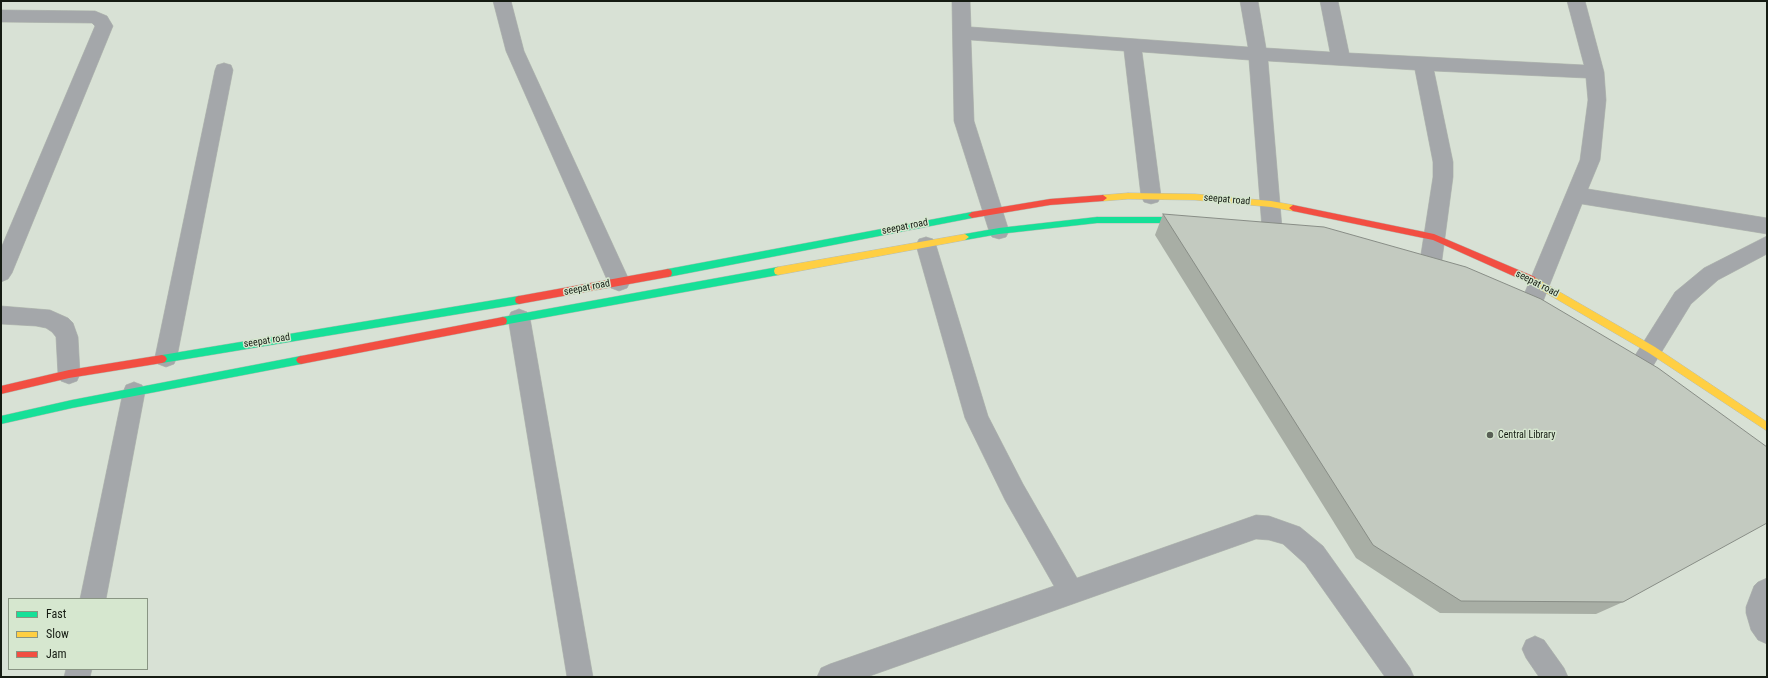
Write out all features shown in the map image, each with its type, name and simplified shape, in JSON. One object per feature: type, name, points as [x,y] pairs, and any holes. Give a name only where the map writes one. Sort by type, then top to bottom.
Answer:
[{"type":"highway","name":"seepat road","points":[[1,390],[69,374],[166,357],[533,298],[993,211],[1050,202],[1128,196],[1151,196],[1195,197],[1271,204],[1434,238],[1540,283],[1652,350],[1767,427]]},
{"type":"highway","name":"seepat road","points":[[1,420],[72,404],[519,318],[999,231],[1096,220],[1186,219],[1202,221]]},
{"type":"street","points":[[502,1],[515,50],[618,282]]},
{"type":"street","points":[[961,1],[964,121],[999,231]]},
{"type":"street","points":[[1249,1],[1258,54],[1272,228]]},
{"type":"street","points":[[1329,1],[1341,59]]},
{"type":"street","points":[[1531,304],[1590,160],[1597,100],[1595,72],[1576,1]]},
{"type":"street","points":[[1,16],[95,17],[101,20],[104,26],[1,273]]},
{"type":"street","points":[[962,33],[1258,54],[1546,71],[1595,72]]},
{"type":"street","points":[[1132,45],[1151,196]]},
{"type":"street","points":[[1423,64],[1443,162],[1443,177],[1430,267]]},
{"type":"street","points":[[166,357],[224,70]]},
{"type":"street","points":[[1576,195],[1767,226]]},
{"type":"street","points":[[1637,372],[1683,298],[1711,274],[1767,244]]},
{"type":"street","points":[[926,245],[976,418],[1014,492],[1071,592]]},
{"type":"street","points":[[1,315],[50,319],[60,325],[65,330],[67,337],[69,374]]},
{"type":"street","points":[[519,318],[580,677]]},
{"type":"street","points":[[93,598],[134,392]]},
{"type":"street","points":[[830,677],[1256,527],[1269,528],[1291,535],[1314,555],[1401,677]]},
{"type":"street","points":[[1767,591],[1759,607],[1760,620],[1767,631]]},
{"type":"street","points":[[1536,649],[1555,677]]},
{"type":"building","name":"Central Library","points":[[1163,214],[1324,227],[1466,267],[1541,299],[1658,368],[1767,447],[1767,523],[1623,602],[1461,601],[1373,545]]},
{"type":"traffic: fast","points":[[668,273],[972,215]]},
{"type":"traffic: fast","points":[[965,237],[999,231],[1097,220],[1189,220]]},
{"type":"traffic: fast","points":[[503,321],[778,271]]},
{"type":"traffic: fast","points":[[162,359],[519,300]]},
{"type":"traffic: fast","points":[[1,420],[72,404],[301,360]]},
{"type":"traffic: slow","points":[[1103,198],[1128,196],[1195,197],[1271,204],[1293,208]]},
{"type":"traffic: slow","points":[[778,271],[965,237]]},
{"type":"traffic: slow","points":[[1532,280],[1652,350],[1767,427]]},
{"type":"traffic: jam","points":[[972,215],[1050,202],[1103,198]]},
{"type":"traffic: jam","points":[[1293,208],[1434,237],[1532,280]]},
{"type":"traffic: jam","points":[[519,300],[668,273]]},
{"type":"traffic: jam","points":[[301,360],[503,321]]},
{"type":"traffic: jam","points":[[1,390],[69,374],[162,359]]},
{"type":"place","name":"Central Library","points":[[1490,435]]}]
